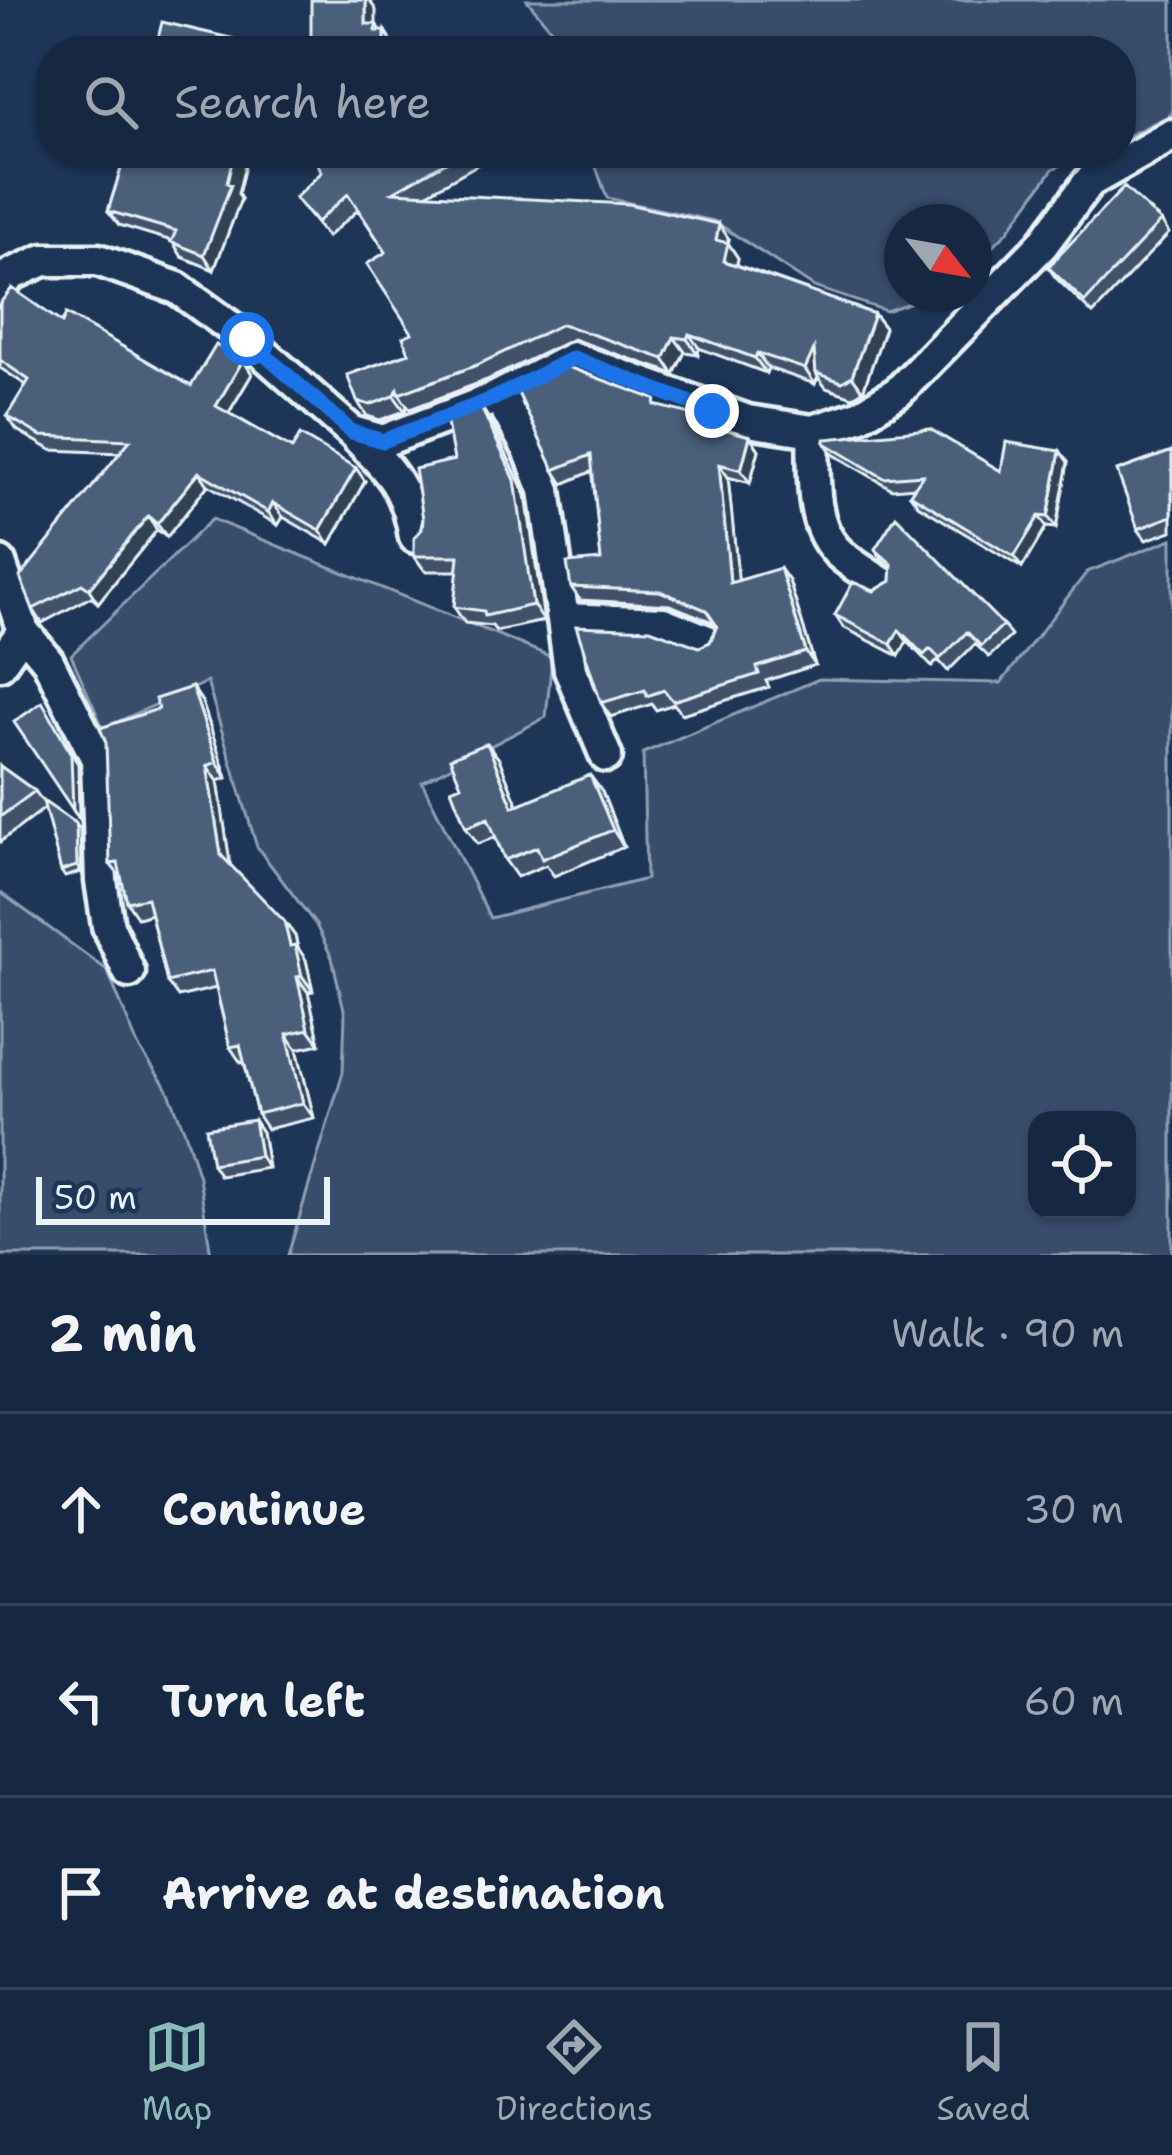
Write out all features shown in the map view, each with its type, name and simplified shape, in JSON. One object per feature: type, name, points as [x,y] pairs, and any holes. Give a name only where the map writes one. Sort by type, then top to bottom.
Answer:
[{"type":"street","points":[[1136,155],[1172,135]]},
{"type":"street","points":[[352,432],[383,441],[499,396],[573,358],[712,411],[814,430],[859,416],[898,392],[1042,245],[1089,182],[1114,168]]},
{"type":"street","points":[[0,289],[10,274],[44,260],[98,260],[177,288],[247,339],[352,432],[409,501],[415,537]]},
{"type":"street","points":[[499,396],[545,490],[570,670],[606,756]]},
{"type":"street","points":[[814,430],[823,533],[837,552],[882,583]]},
{"type":"street","points":[[0,563],[22,631],[48,661],[97,759],[101,881],[108,926],[129,972]]},
{"type":"street","points":[[564,619],[663,623],[707,641]]},
{"type":"street","points":[[0,664],[22,631]]},
{"type":"shaded area","points":[[527,0],[1172,0],[1172,114],[1136,132],[1136,36],[557,36]]},
{"type":"shaded area","points":[[596,168],[1055,168],[992,247],[992,204],[884,204],[884,310],[814,287],[714,221],[607,198]]},
{"type":"shaded area","points":[[212,519],[552,657],[546,717],[422,782],[490,918],[646,879],[643,753],[819,679],[1001,683],[1087,572],[1172,539],[1172,1255],[288,1255],[343,1072],[345,1014],[332,958],[316,925],[257,847],[207,682],[103,728],[71,655]]},
{"type":"shaded area","points":[[0,892],[107,970],[138,1046],[168,1090],[185,1132],[199,1177],[211,1255],[0,1255]]},
{"type":"building","points":[[311,0],[366,0],[366,24],[385,31],[385,36],[311,36]]},
{"type":"building","points":[[162,22],[222,36],[159,36]]},
{"type":"building","points":[[121,168],[230,168],[227,183],[231,185],[204,255],[171,242],[176,231],[108,211]]},
{"type":"building","points":[[320,168],[435,168],[393,192],[628,204],[719,224],[716,240],[728,243],[724,261],[874,314],[852,376],[842,382],[816,373],[814,349],[805,369],[757,353],[755,358],[689,334],[687,339],[674,337],[664,359],[562,324],[477,365],[399,394],[398,389],[394,396],[370,405],[357,401],[347,375],[409,353],[403,337],[412,333],[367,264],[386,252],[348,194],[317,222],[295,198],[322,172]]},
{"type":"building","points":[[1124,187],[1161,221],[1085,302],[1048,267]]},
{"type":"building","points":[[12,288],[62,323],[66,314],[191,386],[216,345],[243,360],[216,406],[292,449],[300,435],[356,468],[320,530],[273,503],[268,512],[199,472],[157,524],[148,516],[89,589],[82,584],[33,609],[20,577],[130,440],[41,436],[7,416],[29,380],[0,360],[0,303]]},
{"type":"building","points":[[565,366],[647,396],[656,400],[655,405],[710,419],[708,425],[750,436],[741,470],[719,464],[730,583],[780,568],[806,652],[757,667],[759,674],[673,701],[664,690],[647,696],[645,690],[601,703],[576,626],[650,629],[699,647],[710,642],[717,626],[706,610],[660,591],[571,587],[567,563],[601,560],[591,455],[554,470],[517,391]]},
{"type":"building","points":[[480,405],[515,480],[533,605],[485,616],[484,611],[454,607],[459,556],[414,556],[414,538],[423,519],[415,469],[454,460],[446,418]]},
{"type":"building","points":[[930,429],[1001,471],[1006,442],[1060,451],[1048,517],[1039,516],[1014,557],[910,494],[923,475],[884,478],[825,443],[825,439]]},
{"type":"building","points":[[1172,451],[1172,516],[1138,529],[1117,471]]},
{"type":"building","points":[[896,516],[1003,625],[981,646],[967,632],[940,659],[930,649],[924,655],[899,630],[891,644],[835,615],[853,582],[874,591],[891,581],[892,564],[875,549]]},
{"type":"building","points":[[192,687],[217,762],[207,766],[221,855],[284,921],[302,976],[297,977],[309,1029],[287,1034],[303,1103],[257,1114],[240,1045],[230,1047],[212,971],[167,982],[147,898],[127,902],[118,863],[110,864],[106,743],[100,728],[158,709],[155,699]]},
{"type":"building","points":[[42,702],[71,754],[73,810],[14,722]]},
{"type":"building","points":[[487,743],[513,807],[590,775],[613,830],[542,859],[537,847],[505,860],[488,818],[466,827],[451,789],[461,785],[450,758]]},
{"type":"building","points":[[0,766],[35,791],[0,817]]},
{"type":"building","points":[[43,801],[76,824],[77,866],[61,871]]},
{"type":"building","points":[[254,1120],[260,1156],[212,1164],[206,1128]]},
{"type":"route","points":[[247,339],[352,432],[383,441],[495,398],[573,358],[712,411]]}]
